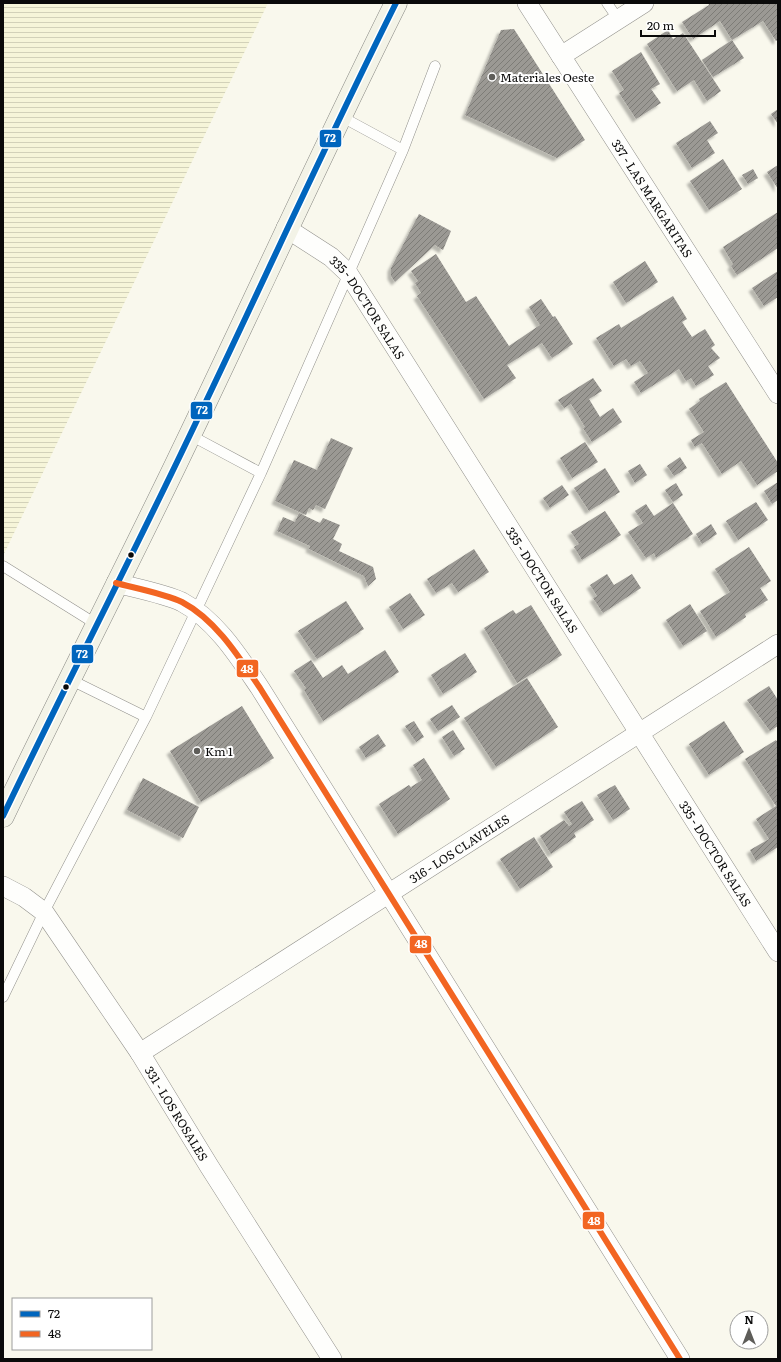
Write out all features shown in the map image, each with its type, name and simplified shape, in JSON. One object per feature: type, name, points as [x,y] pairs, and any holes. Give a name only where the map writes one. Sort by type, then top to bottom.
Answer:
[{"type":"main road","points":[[3,816],[116,583],[190,435],[286,228],[396,3]]},
{"type":"street","name":"337 - LAS MARGARITAS","points":[[527,3],[778,394]]},
{"type":"street","points":[[561,56],[644,3]]},
{"type":"street","name":"335 - DOCTOR SALAS","points":[[286,228],[331,256],[348,273],[778,952]]},
{"type":"street","points":[[116,583],[181,602],[208,621],[230,645],[260,688],[680,1359]]},
{"type":"street","name":"316 - LOS CLAVELES","points":[[140,1053],[778,644]]},
{"type":"street","name":"331 - LOS ROSALES","points":[[3,886],[24,897],[44,912],[140,1053],[209,1166],[332,1359]]},
{"type":"lane","points":[[606,3],[618,19]]},
{"type":"lane","points":[[3,997],[44,912],[146,717],[261,473],[403,150],[435,66]]},
{"type":"lane","points":[[342,116],[403,150]]},
{"type":"lane","points":[[190,435],[261,473]]},
{"type":"lane","points":[[3,566],[96,624]]},
{"type":"lane","points":[[69,679],[146,717]]},
{"type":"green space","points":[[3,3],[268,3],[3,556]]},
{"type":"building","points":[[708,3],[778,3],[778,40],[776,41],[763,21],[732,40],[720,21],[693,39],[682,22],[709,5]]},
{"type":"building","points":[[514,29],[585,140],[557,158],[465,115],[501,30]]},
{"type":"building","points":[[668,30],[673,39],[683,33],[721,91],[707,101],[694,80],[677,91],[647,44]]},
{"type":"building","points":[[732,40],[744,58],[713,77],[702,60]]},
{"type":"building","points":[[641,52],[660,84],[651,89],[661,103],[636,119],[619,93],[624,90],[612,71]]},
{"type":"building","points":[[778,109],[778,124],[771,114]]},
{"type":"building","points":[[710,121],[718,133],[707,140],[715,153],[692,168],[676,143]]},
{"type":"building","points":[[723,159],[742,189],[709,210],[690,181]]},
{"type":"building","points":[[778,165],[778,189],[767,172]]},
{"type":"building","points":[[753,169],[758,178],[748,184],[742,175]]},
{"type":"building","points":[[778,212],[778,248],[737,275],[731,266],[733,264],[723,247]]},
{"type":"building","points":[[419,214],[451,231],[443,250],[435,245],[395,282],[391,276],[391,268]]},
{"type":"building","points":[[436,254],[466,302],[476,296],[509,346],[540,325],[529,307],[541,299],[553,317],[555,316],[573,344],[552,358],[542,343],[507,365],[516,378],[484,399],[417,296],[421,293],[415,283],[418,281],[411,271]]},
{"type":"building","points":[[645,261],[658,282],[626,303],[613,282]]},
{"type":"building","points":[[778,271],[778,297],[764,306],[752,288]]},
{"type":"building","points":[[673,296],[687,319],[682,322],[692,337],[705,329],[715,345],[711,348],[720,358],[708,366],[714,375],[696,386],[691,378],[686,381],[679,369],[641,393],[634,382],[648,373],[640,361],[631,366],[626,359],[614,366],[596,338],[619,324],[621,328]]},
{"type":"building","points":[[593,378],[602,391],[589,399],[600,417],[613,408],[622,422],[592,442],[571,404],[564,408],[558,400]]},
{"type":"building","points":[[726,382],[778,463],[778,471],[757,485],[741,461],[722,474],[702,443],[695,447],[691,440],[704,432],[689,409],[700,401],[699,399]]},
{"type":"building","points":[[331,438],[353,448],[325,509],[316,505],[313,510],[309,508],[306,515],[275,501],[294,460],[317,470]]},
{"type":"building","points":[[585,442],[598,462],[572,478],[560,458]]},
{"type":"building","points":[[680,457],[687,468],[674,476],[667,466]]},
{"type":"building","points":[[640,464],[647,475],[635,483],[628,471]]},
{"type":"building","points":[[605,468],[620,492],[589,511],[574,488]]},
{"type":"building","points":[[778,482],[778,500],[772,504],[764,491]]},
{"type":"building","points":[[676,483],[683,495],[673,502],[665,490]]},
{"type":"building","points":[[562,485],[569,495],[550,508],[543,498]]},
{"type":"building","points":[[756,502],[768,520],[738,540],[726,521]]},
{"type":"building","points":[[673,503],[693,534],[656,558],[654,553],[646,558],[628,532],[643,523],[635,511],[646,504],[654,516]]},
{"type":"building","points":[[605,511],[621,535],[582,560],[574,547],[579,544],[571,532]]},
{"type":"building","points":[[299,513],[320,523],[323,518],[340,525],[333,539],[342,544],[339,551],[373,567],[376,579],[368,586],[364,576],[309,549],[310,546],[277,531],[283,517],[295,522]]},
{"type":"building","points":[[711,524],[717,534],[702,544],[696,534]]},
{"type":"building","points":[[749,547],[771,581],[760,588],[768,600],[745,614],[746,617],[716,637],[700,611],[730,592],[715,569]]},
{"type":"building","points":[[474,549],[489,572],[458,592],[452,583],[436,593],[427,579]]},
{"type":"building","points":[[607,574],[614,585],[632,574],[641,588],[603,613],[593,598],[597,596],[590,585]]},
{"type":"building","points":[[410,593],[425,615],[403,629],[389,607]]},
{"type":"building","points":[[346,601],[364,629],[317,659],[298,631]]},
{"type":"building","points":[[690,604],[707,631],[683,646],[666,620]]},
{"type":"building","points":[[531,605],[562,655],[517,683],[484,628],[513,610],[516,614]]},
{"type":"building","points":[[385,650],[399,672],[323,721],[304,690],[306,688],[294,671],[311,660],[323,678],[342,665],[348,674]]},
{"type":"building","points":[[465,653],[477,672],[443,694],[431,675]]},
{"type":"building","points":[[527,678],[558,727],[496,767],[464,718]]},
{"type":"building","points":[[769,686],[778,700],[778,726],[770,731],[747,700]]},
{"type":"building","points":[[452,705],[460,717],[438,731],[430,719]]},
{"type":"building","points":[[242,706],[274,758],[201,802],[170,751]]},
{"type":"building","points":[[414,721],[424,737],[416,742],[405,726]]},
{"type":"building","points":[[724,721],[744,752],[709,775],[689,744]]},
{"type":"building","points":[[453,730],[465,749],[454,756],[442,737]]},
{"type":"building","points":[[378,734],[386,746],[366,758],[359,747]]},
{"type":"building","points":[[776,740],[778,743],[778,847],[756,861],[750,850],[769,839],[756,819],[776,806],[745,759]]},
{"type":"building","points":[[424,758],[450,799],[398,834],[379,804],[409,785],[414,791],[411,787],[422,780],[413,765]]},
{"type":"building","points":[[143,778],[199,807],[183,838],[127,810]]},
{"type":"building","points":[[615,785],[630,809],[613,820],[597,795]]},
{"type":"building","points":[[582,801],[594,820],[574,833],[576,837],[551,854],[540,836],[564,820],[569,826],[572,824],[564,812]]},
{"type":"building","points":[[534,837],[553,867],[520,889],[500,859]]},
{"type":"transit line","name":"72","points":[[3,816],[177,462],[340,117],[396,3]]},
{"type":"transit line","name":"48","points":[[116,583],[159,594],[182,602],[206,619],[235,652],[260,688],[680,1359]]},
{"type":"place","name":"Materiales Oeste","points":[[492,77]]},
{"type":"place","name":"Km 1","points":[[197,751]]}]
